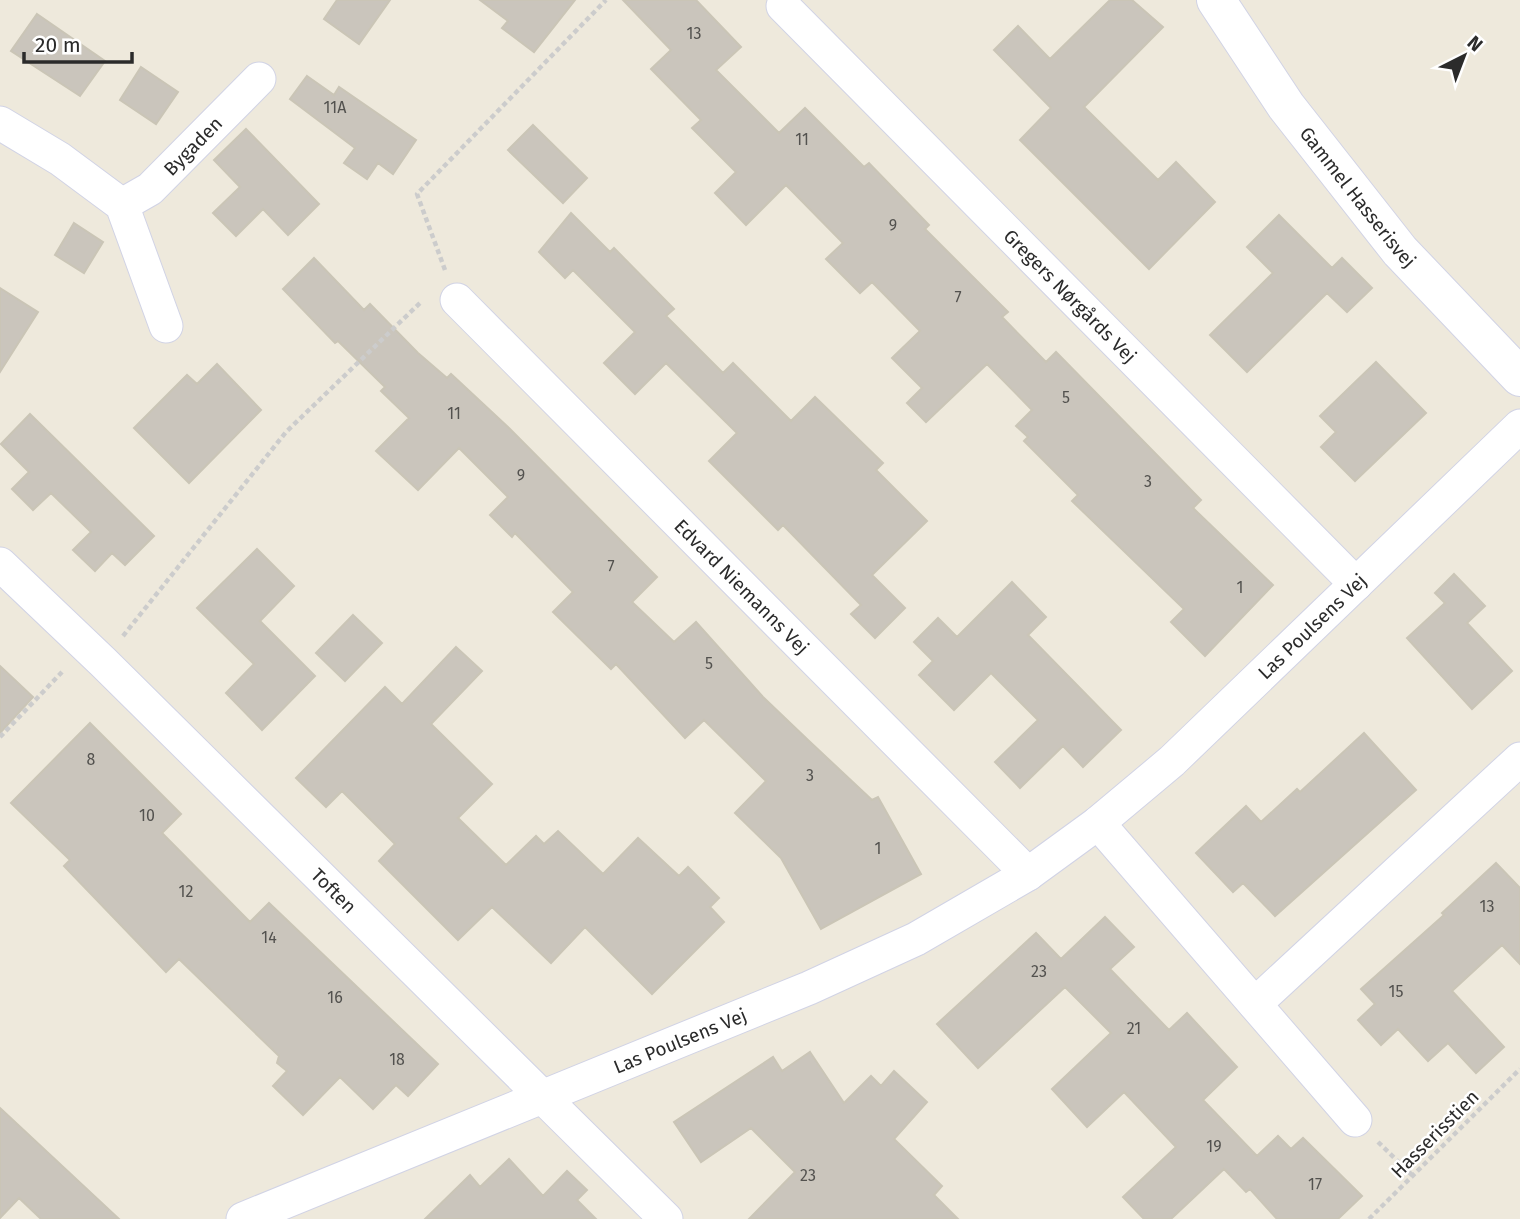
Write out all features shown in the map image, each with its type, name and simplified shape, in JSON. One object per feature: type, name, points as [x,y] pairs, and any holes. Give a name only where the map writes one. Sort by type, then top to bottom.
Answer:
[{"type":"street","name":"Gammel Hasserisvej","points":[[1216,0],[1286,106],[1399,251],[1520,377]]},
{"type":"street","name":"Gregers Nørgårds Vej","points":[[783,6],[1356,584]]},
{"type":"street","name":"Bygaden","points":[[122,205],[150,189],[259,79]]},
{"type":"street","points":[[0,123],[60,159],[122,205],[166,326]]},
{"type":"street","name":"Edvard Niemanns Vej","points":[[452,288],[1028,874]]},
{"type":"street","name":"Las Poulsens Vej","points":[[243,1219],[808,988],[916,939],[1028,874],[1098,823],[1172,761],[1520,426]]},
{"type":"street","name":"Toften","points":[[0,564],[95,654],[666,1219]]},
{"type":"street","points":[[1255,1004],[1520,759]]},
{"type":"street","points":[[1098,823],[1355,1119]]},
{"type":"path","points":[[0,737],[95,654],[286,432],[452,288],[416,194],[606,0]]},
{"type":"path","name":"Hasserisstien","points":[[1373,1218],[1520,1069]]},
{"type":"path","points":[[1355,1119],[1413,1176]]},
{"type":"building","points":[[337,0],[390,0],[359,44],[324,19]]},
{"type":"building","points":[[480,0],[575,0],[534,52],[502,28],[508,21]]},
{"type":"building","points":[[623,0],[696,0],[741,47],[716,70],[779,133],[805,108],[864,167],[869,163],[929,225],[925,229],[1008,312],[1002,317],[1046,362],[1056,352],[1201,500],[1193,508],[1273,585],[1205,656],[1171,622],[1184,609],[1072,501],[1078,495],[1024,441],[1028,437],[1016,426],[1032,410],[987,364],[926,422],[907,403],[922,388],[892,358],[920,331],[872,282],[860,293],[826,259],[843,243],[786,185],[746,225],[715,193],[736,172],[692,128],[701,120],[651,69],[671,50]]},
{"type":"building","points":[[1110,0],[1132,0],[1163,27],[1084,107],[1158,180],[1176,162],[1215,202],[1149,269],[1020,140],[1051,108],[994,50],[1018,26],[1050,59]]},
{"type":"building","points":[[37,14],[105,61],[80,96],[11,51]]},
{"type":"building","points":[[141,67],[178,92],[156,124],[120,100]]},
{"type":"building","points":[[307,76],[334,95],[339,87],[416,140],[393,174],[378,163],[367,179],[344,163],[355,148],[290,99]]},
{"type":"building","points":[[533,125],[587,178],[563,203],[508,150]]},
{"type":"building","points":[[246,129],[319,204],[288,235],[263,209],[236,236],[213,213],[240,187],[214,160]]},
{"type":"building","points":[[571,213],[610,252],[614,248],[674,309],[666,316],[723,373],[733,363],[791,421],[815,397],[883,463],[876,470],[927,521],[872,575],[905,608],[875,638],[851,614],[861,605],[783,525],[778,530],[709,461],[737,433],[666,363],[635,394],[604,363],[635,332],[573,270],[565,278],[539,252]]},
{"type":"building","points":[[1279,215],[1332,268],[1342,258],[1372,288],[1347,312],[1327,293],[1247,372],[1210,335],[1273,273],[1247,247]]},
{"type":"building","points":[[74,223],[103,242],[84,273],[55,255]]},
{"type":"building","points":[[314,258],[364,310],[370,304],[418,353],[447,378],[451,374],[509,428],[657,577],[632,602],[674,642],[696,622],[763,697],[872,800],[878,797],[921,874],[821,929],[781,858],[735,813],[766,781],[704,720],[685,738],[616,664],[611,669],[553,612],[573,592],[515,533],[512,537],[490,515],[508,497],[459,448],[418,490],[376,451],[409,418],[381,391],[385,387],[338,341],[335,343],[283,289]]},
{"type":"building","points":[[0,288],[38,312],[0,372]]},
{"type":"building","points":[[1376,362],[1426,413],[1355,481],[1321,447],[1336,432],[1320,416]]},
{"type":"building","points":[[217,364],[261,410],[189,483],[134,428],[187,375],[197,384]]},
{"type":"building","points":[[30,414],[154,536],[125,565],[112,553],[95,571],[73,550],[91,532],[51,493],[33,510],[12,489],[29,472],[1,444]]},
{"type":"building","points":[[257,549],[294,586],[260,621],[315,676],[262,730],[226,693],[254,664],[197,608]]},
{"type":"building","points":[[1454,574],[1485,606],[1467,623],[1512,671],[1472,709],[1407,638],[1445,603],[1435,593]]},
{"type":"building","points":[[1012,582],[1046,617],[1028,635],[1121,730],[1083,767],[1063,746],[1020,788],[995,762],[1038,720],[991,673],[954,710],[919,675],[933,661],[914,642],[938,618],[957,637]]},
{"type":"building","points":[[353,615],[382,643],[345,681],[316,653]]},
{"type":"building","points":[[456,647],[482,671],[431,724],[492,784],[458,818],[506,865],[536,836],[544,844],[558,831],[603,874],[638,838],[679,876],[688,867],[719,898],[710,907],[724,922],[652,994],[585,927],[551,963],[492,907],[458,940],[379,861],[395,844],[342,791],[326,807],[296,778],[385,687],[402,704]]},
{"type":"building","points":[[0,666],[33,697],[0,733]]},
{"type":"building","points":[[90,723],[181,814],[162,833],[250,922],[269,903],[438,1064],[408,1096],[396,1085],[373,1109],[340,1077],[303,1115],[273,1086],[287,1071],[277,1063],[279,1056],[179,959],[166,972],[64,866],[70,860],[11,803]]},
{"type":"building","points":[[1364,733],[1416,790],[1275,916],[1243,883],[1233,892],[1196,853],[1246,806],[1261,822],[1297,789],[1300,792]]},
{"type":"building","points":[[1496,863],[1520,888],[1520,964],[1502,945],[1452,991],[1504,1047],[1476,1073],[1448,1043],[1428,1061],[1398,1029],[1381,1045],[1358,1020],[1375,1004],[1361,989],[1444,915],[1442,913]]},
{"type":"building","points":[[1105,917],[1134,947],[1110,969],[1169,1030],[1187,1013],[1237,1067],[1203,1100],[1257,1156],[1278,1136],[1291,1149],[1303,1138],[1362,1196],[1338,1219],[1277,1219],[1250,1189],[1246,1192],[1224,1169],[1171,1219],[1144,1219],[1123,1197],[1176,1147],[1124,1092],[1087,1127],[1052,1089],[1111,1033],[1065,987],[978,1068],[937,1024],[1036,933],[1061,959]]},
{"type":"building","points":[[810,1052],[844,1103],[871,1076],[881,1086],[894,1071],[927,1102],[894,1139],[942,1186],[934,1195],[958,1219],[749,1219],[795,1172],[751,1128],[701,1162],[674,1122],[773,1057],[782,1071]]},
{"type":"building","points":[[0,1108],[119,1219],[41,1219],[19,1198],[0,1218]]},
{"type":"building","points":[[509,1159],[543,1196],[567,1171],[587,1190],[577,1200],[596,1219],[425,1219],[470,1175],[480,1187]]}]
